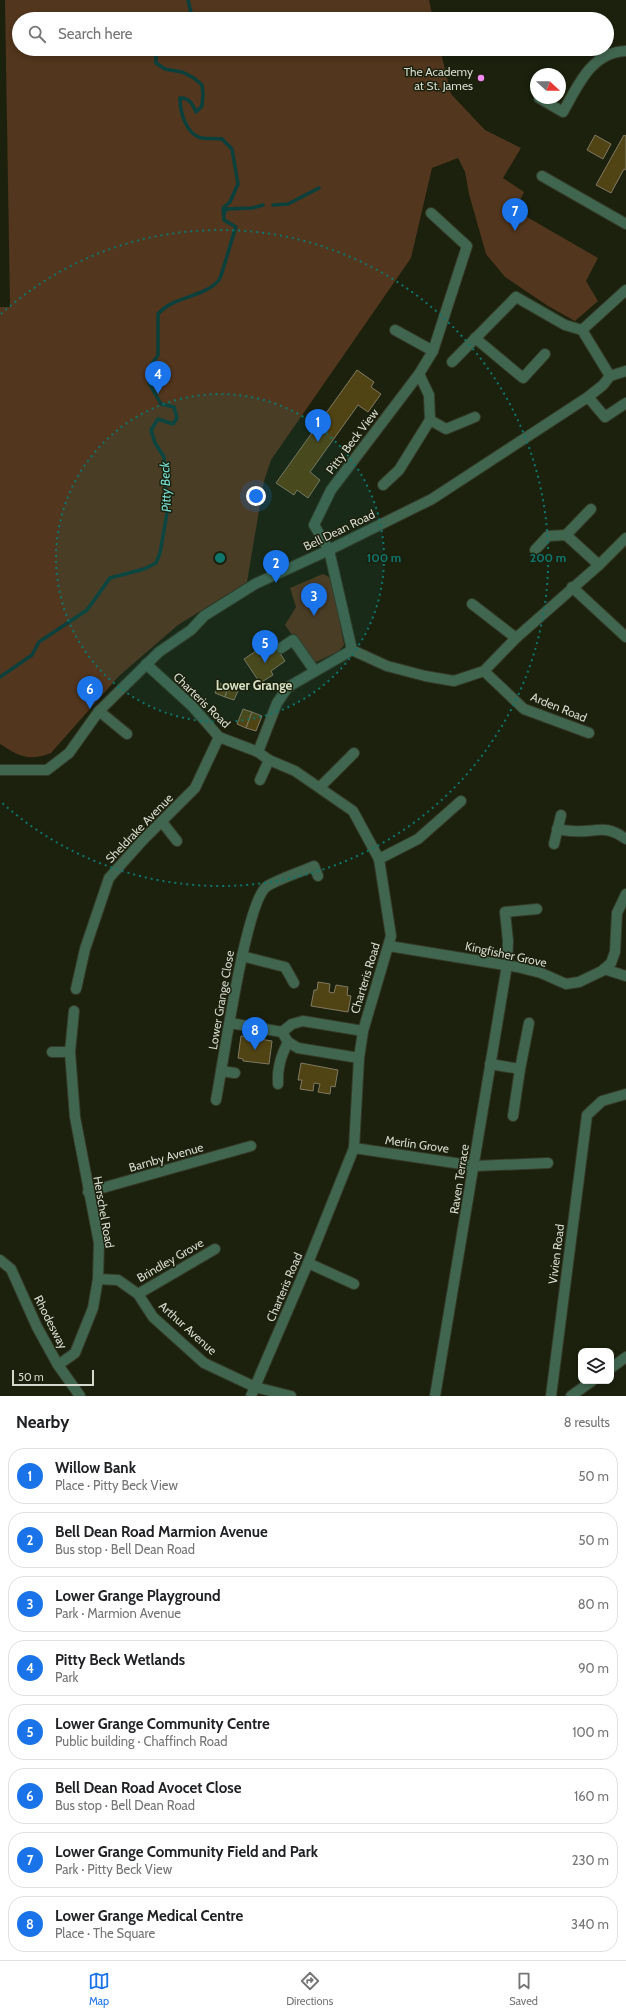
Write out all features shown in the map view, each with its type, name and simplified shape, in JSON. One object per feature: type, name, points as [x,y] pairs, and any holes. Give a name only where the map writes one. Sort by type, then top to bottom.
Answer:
[{"type":"street","points":[[614,54],[626,51]]},
{"type":"street","points":[[549,104],[563,112],[587,71],[596,62],[607,56]]},
{"type":"street","points":[[542,176],[626,224]]},
{"type":"street","name":"Pitty Beck View","points":[[329,550],[314,525],[331,490],[418,374],[433,351],[467,246],[431,213]]},
{"type":"street","points":[[582,330],[626,290]]},
{"type":"street","points":[[452,362],[516,297],[565,324],[582,330],[610,376]]},
{"type":"street","points":[[395,330],[433,351]]},
{"type":"street","points":[[475,338],[523,378],[545,354]]},
{"type":"street","name":"Bell Dean Road","points":[[0,770],[47,770],[69,753],[99,711],[146,664],[191,630],[204,616],[255,584],[329,550],[432,499],[588,397],[603,385],[610,376],[626,371]]},
{"type":"street","points":[[383,485],[399,470],[430,420],[429,395],[418,374]]},
{"type":"street","points":[[588,397],[605,417],[626,403]]},
{"type":"street","points":[[430,420],[446,429],[476,417]]},
{"type":"street","points":[[535,550],[548,536],[566,535],[591,509]]},
{"type":"street","points":[[566,535],[599,565]]},
{"type":"street","points":[[352,650],[387,666],[425,676],[454,681],[484,671],[516,638],[572,587],[599,565],[626,538]]},
{"type":"street","points":[[329,550],[352,650]]},
{"type":"street","points":[[572,587],[626,637]]},
{"type":"street","points":[[472,604],[516,638]]},
{"type":"street","points":[[281,648],[293,640],[314,670]]},
{"type":"street","points":[[258,752],[277,703],[288,687],[314,670],[352,650]]},
{"type":"street","name":"Charteris Road","points":[[146,664],[192,706],[219,737],[258,752],[269,760],[295,770],[353,812],[379,859],[391,936],[363,1031],[359,1058],[354,1148],[308,1263],[253,1392]]},
{"type":"street","name":"Arden Road","points":[[484,671],[524,709],[589,733]]},
{"type":"street","points":[[99,711],[127,734]]},
{"type":"street","name":"Sheldrake Avenue","points":[[76,989],[85,949],[109,878],[143,840],[196,788],[219,737]]},
{"type":"street","points":[[320,787],[354,753]]},
{"type":"street","points":[[260,780],[269,760]]},
{"type":"street","points":[[379,859],[418,839],[461,801]]},
{"type":"street","points":[[554,844],[561,815]]},
{"type":"street","points":[[162,822],[177,841]]},
{"type":"street","points":[[557,829],[573,832],[602,828],[613,831],[626,839]]},
{"type":"street","name":"Lower Grange Close","points":[[216,1100],[242,956],[256,904],[266,888],[273,884],[314,866],[318,876]]},
{"type":"street","name":"Kingfisher Grove","points":[[389,946],[507,965],[541,973],[566,984],[579,982],[604,969],[611,963],[615,952],[617,913],[626,894]]},
{"type":"street","name":"Raven Terrace","points":[[435,1396],[507,965],[508,941],[506,912],[537,909]]},
{"type":"street","points":[[242,956],[285,967],[294,983]]},
{"type":"street","points":[[604,969],[626,976]]},
{"type":"street","name":"Herschel Road","points":[[58,1365],[75,1353],[93,1308],[98,1279],[99,1243],[88,1192],[75,1117],[70,1052],[74,1011]]},
{"type":"street","points":[[230,1023],[282,1032],[292,1024],[303,1021],[363,1031]]},
{"type":"street","points":[[513,1116],[529,1024]]},
{"type":"street","points":[[282,1032],[288,1042],[298,1048],[359,1058]]},
{"type":"street","points":[[278,1084],[281,1057],[288,1042]]},
{"type":"street","points":[[52,1052],[70,1052]]},
{"type":"street","points":[[490,1064],[520,1069]]},
{"type":"street","points":[[221,1070],[235,1073]]},
{"type":"street","name":"Vivien Road","points":[[551,1396],[587,1115],[602,1101],[626,1094]]},
{"type":"street","name":"Barnby Avenue","points":[[88,1192],[251,1146]]},
{"type":"street","name":"Merlin Grove","points":[[354,1148],[474,1166],[548,1163]]},
{"type":"street","name":"Brindley Grove","points":[[138,1294],[215,1249]]},
{"type":"street","name":"Rhodesway","points":[[0,1260],[11,1269],[37,1327],[58,1365],[80,1396]]},
{"type":"street","points":[[308,1263],[354,1284]]},
{"type":"street","name":"Arthur Avenue","points":[[98,1279],[118,1280],[138,1294],[153,1317],[204,1363],[253,1392],[291,1396]]},
{"type":"street","points":[[614,1366],[626,1357]]},
{"type":"street","points":[[571,1396],[588,1384]]},
{"type":"shaded area","points":[[5,0],[429,0],[432,12],[12,12],[12,56],[442,56],[451,94],[485,130],[521,148],[503,178],[524,192],[515,210],[598,258],[586,281],[598,301],[575,321],[548,306],[505,277],[486,254],[469,194],[465,172],[458,158],[432,168],[411,258],[271,460],[264,481],[247,582],[178,625],[119,676],[51,753],[36,757],[18,754],[0,744],[0,307],[10,307]]},
{"type":"shaded area","points":[[323,574],[329,577],[333,585],[344,645],[339,651],[314,663],[294,633],[292,635],[285,625],[296,607],[290,588]]},
{"type":"building","points":[[595,135],[611,144],[603,159],[587,150]]},
{"type":"building","points":[[624,135],[626,136],[626,170],[624,169],[611,193],[596,185]]},
{"type":"building","points":[[357,370],[374,382],[371,387],[381,394],[368,412],[358,405],[310,472],[320,480],[308,498],[297,490],[294,495],[276,483]]},
{"type":"building","points":[[274,644],[285,661],[271,671],[273,675],[260,683],[244,659],[256,651],[258,654]]},
{"type":"building","points":[[219,683],[228,687],[225,697],[215,693]]},
{"type":"building","points":[[228,687],[238,691],[234,700],[225,697]]},
{"type":"building","points":[[243,709],[252,712],[246,728],[237,724]]},
{"type":"building","points":[[252,712],[262,716],[256,731],[246,728]]},
{"type":"building","points":[[318,982],[330,984],[329,992],[334,993],[336,985],[348,987],[347,995],[351,996],[348,1012],[311,1006],[314,990],[317,990]]},
{"type":"building","points":[[241,1036],[272,1041],[269,1064],[243,1061],[243,1059],[238,1058]]},
{"type":"building","points":[[301,1063],[338,1070],[335,1087],[331,1086],[330,1094],[318,1092],[320,1084],[314,1083],[313,1091],[300,1089],[302,1080],[298,1080]]},
{"type":"waterway","name":"Pitty Beck","points":[[188,0],[191,12]]},
{"type":"waterway","name":"Pitty Beck","points":[[0,677],[32,655],[39,642],[87,610],[110,578],[144,569],[156,563],[160,553],[167,513],[164,457],[155,443],[151,430],[158,419],[173,424],[177,418],[174,407],[161,404],[149,383],[150,367],[158,355],[158,314],[173,303],[206,290],[219,280],[236,227],[224,220],[223,208],[230,202],[238,184],[232,149],[222,139],[202,138],[196,136],[188,128],[185,122],[181,110],[180,98],[188,100],[196,112],[202,106],[202,85],[194,78],[182,72],[165,69],[156,63],[156,56]]},
{"type":"waterway","points":[[273,205],[288,204],[319,188]]},
{"type":"waterway","points":[[224,214],[226,209],[252,208],[263,205]]},
{"type":"place","name":"The Academy at St. James","points":[[481,78]]},
{"type":"place","name":"Lower Grange Community Field and Park","points":[[515,231]]},
{"type":"place","name":"Pitty Beck Wetlands","points":[[158,394]]},
{"type":"place","name":"Willow Bank","points":[[318,442]]},
{"type":"place","name":"Bell Dean Road Marmion Avenue","points":[[276,583]]},
{"type":"place","name":"Lower Grange Playground","points":[[314,616]]},
{"type":"place","name":"Lower Grange Community Centre","points":[[265,663]]},
{"type":"place","name":"Bell Dean Road Avocet Close","points":[[90,709]]},
{"type":"place","name":"Lower Grange Medical Centre","points":[[255,1050]]},
{"type":"district","name":"Lower Grange","points":[[254,685]]}]
